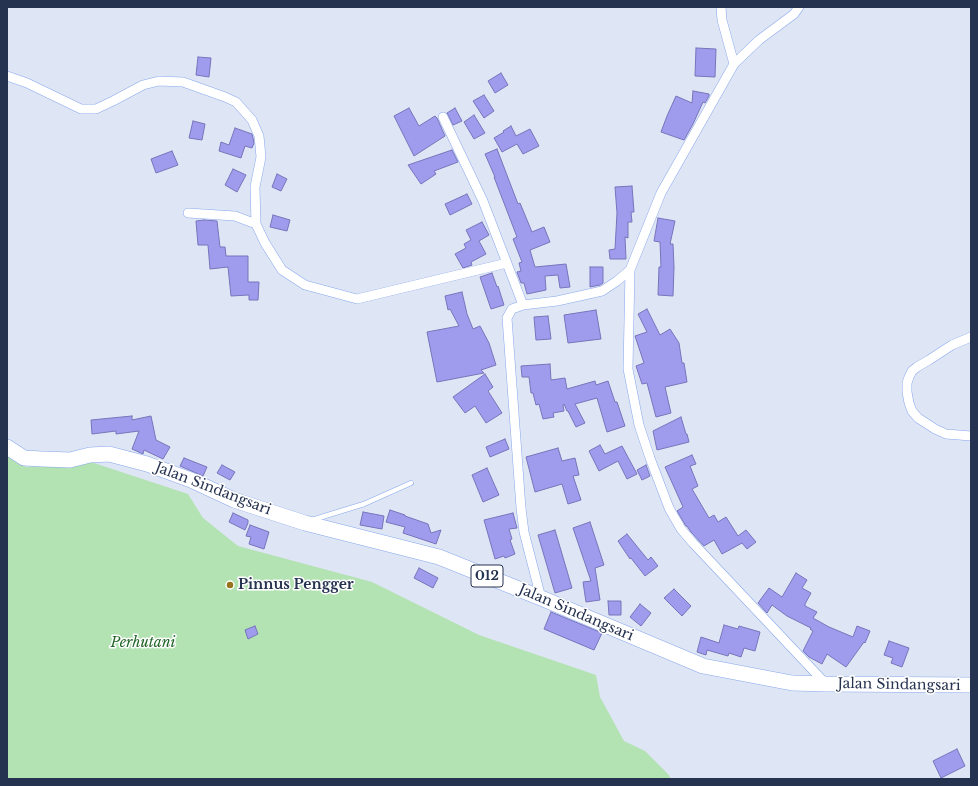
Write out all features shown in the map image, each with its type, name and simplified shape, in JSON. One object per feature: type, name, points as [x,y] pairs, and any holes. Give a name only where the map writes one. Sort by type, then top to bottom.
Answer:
[{"type":"main road","name":"Jalan Sindangsari","points":[[7,447],[24,458],[42,460],[70,460],[90,455],[109,454],[147,464],[191,480],[234,500],[305,523],[438,557],[541,598],[703,666],[792,682],[826,684],[971,685]]},
{"type":"street","points":[[721,7],[722,20],[734,64]]},
{"type":"street","points":[[799,7],[794,14],[759,40],[734,64],[661,193],[630,270],[628,369],[633,398],[650,458],[669,508],[681,529],[826,684]]},
{"type":"street","points":[[7,76],[27,83],[81,110],[96,109],[113,102],[143,85],[159,81],[183,82],[236,102],[252,120],[259,136],[261,157],[255,187],[256,224],[265,243],[282,270],[305,285],[357,299],[507,263]]},
{"type":"street","points":[[443,117],[483,201],[523,305]]},
{"type":"street","points":[[188,213],[235,216],[256,224]]},
{"type":"street","points":[[541,598],[524,532],[521,508],[507,318],[512,309],[523,305],[557,302],[602,291],[617,282],[630,270]]},
{"type":"street","points":[[971,337],[917,366],[909,377],[907,388],[909,404],[912,411],[918,418],[946,434],[971,436]]},
{"type":"lane","points":[[305,523],[364,504],[412,483]]},
{"type":"green space","name":"Perhutani","points":[[7,452],[26,467],[91,462],[188,494],[203,518],[238,546],[372,582],[479,635],[596,675],[600,697],[624,741],[645,751],[668,774],[671,779],[7,779]]},
{"type":"building","points":[[696,48],[716,49],[715,77],[695,76]]},
{"type":"building","points":[[198,57],[211,58],[209,77],[196,75]]},
{"type":"building","points":[[501,73],[508,85],[495,93],[488,81]]},
{"type":"building","points":[[693,91],[709,94],[709,96],[705,103],[703,102],[684,140],[661,132],[676,96],[692,103]]},
{"type":"building","points":[[484,95],[494,111],[484,118],[473,101]]},
{"type":"building","points":[[409,108],[419,126],[435,116],[445,136],[414,156],[394,116]]},
{"type":"building","points":[[455,108],[462,121],[453,125],[447,113]]},
{"type":"building","points":[[474,115],[485,133],[474,139],[464,122]]},
{"type":"building","points":[[193,121],[205,124],[202,140],[189,138]]},
{"type":"building","points":[[511,126],[516,136],[530,129],[539,146],[523,154],[517,144],[502,152],[494,138]]},
{"type":"building","points":[[235,128],[252,134],[254,143],[252,148],[245,146],[241,158],[219,151],[221,142],[229,145]]},
{"type":"building","points":[[497,149],[518,204],[520,203],[532,232],[544,227],[550,242],[530,250],[535,267],[566,264],[570,287],[560,288],[558,275],[545,276],[546,290],[527,294],[524,283],[521,283],[517,272],[521,271],[519,263],[522,262],[513,239],[517,237],[485,154]]},
{"type":"building","points":[[452,150],[458,162],[434,171],[436,174],[421,184],[408,165]]},
{"type":"building","points":[[172,151],[178,165],[156,173],[151,159]]},
{"type":"building","points":[[233,169],[246,175],[237,192],[225,185]]},
{"type":"building","points":[[277,174],[287,179],[281,191],[272,187]]},
{"type":"building","points":[[632,186],[634,212],[631,212],[632,222],[628,222],[628,238],[625,237],[626,259],[610,259],[609,250],[615,249],[617,213],[615,187]]},
{"type":"building","points":[[467,194],[472,204],[450,215],[445,204]]},
{"type":"building","points":[[273,215],[290,220],[287,231],[270,227]]},
{"type":"building","points":[[658,218],[675,221],[670,244],[673,244],[673,296],[658,295],[659,267],[661,267],[660,242],[654,241]]},
{"type":"building","points":[[196,221],[217,221],[220,247],[225,247],[226,256],[248,256],[248,282],[259,282],[258,300],[249,300],[249,295],[231,296],[228,267],[210,269],[208,245],[198,245]]},
{"type":"building","points":[[482,222],[489,235],[479,241],[486,254],[471,262],[472,265],[463,268],[455,254],[466,248],[464,244],[471,240],[466,230]]},
{"type":"building","points":[[590,267],[603,267],[603,283],[590,287]]},
{"type":"building","points":[[492,273],[504,305],[491,309],[480,277]]},
{"type":"building","points":[[462,292],[467,314],[473,329],[480,326],[489,343],[496,365],[481,370],[484,373],[437,382],[427,332],[459,326],[450,309],[448,310],[445,296]]},
{"type":"building","points":[[647,309],[660,335],[670,329],[679,343],[687,382],[665,387],[671,413],[656,417],[647,383],[642,384],[636,366],[644,363],[635,336],[647,332],[638,314]]},
{"type":"building","points":[[596,310],[601,339],[568,343],[564,315]]},
{"type":"building","points":[[548,316],[551,339],[536,340],[534,317]]},
{"type":"building","points":[[550,364],[551,380],[565,378],[567,389],[595,381],[596,385],[608,381],[625,426],[607,432],[597,398],[575,404],[585,423],[576,427],[564,404],[564,411],[553,413],[554,417],[543,419],[539,404],[536,405],[533,393],[531,393],[529,377],[522,377],[521,366]]},
{"type":"building","points":[[485,374],[493,387],[488,391],[502,413],[486,423],[475,406],[465,413],[453,397]]},
{"type":"building","points":[[132,416],[132,420],[151,416],[156,440],[170,447],[163,459],[144,450],[143,454],[132,449],[139,431],[116,434],[116,431],[92,434],[91,420]]},
{"type":"building","points":[[681,417],[689,442],[657,450],[653,431]]},
{"type":"building","points":[[505,439],[509,449],[490,457],[486,447]]},
{"type":"building","points":[[600,445],[605,454],[622,446],[637,474],[627,479],[618,461],[599,471],[589,451]]},
{"type":"building","points":[[558,448],[562,461],[575,458],[579,475],[573,476],[581,500],[568,504],[562,484],[535,492],[526,457]]},
{"type":"building","points":[[692,455],[696,464],[690,466],[698,486],[692,489],[709,518],[714,515],[718,522],[726,517],[738,536],[746,530],[756,542],[747,549],[742,543],[722,554],[714,540],[704,546],[686,526],[677,511],[683,507],[665,467]]},
{"type":"building","points":[[184,458],[207,467],[203,476],[180,466]]},
{"type":"building","points":[[222,465],[235,472],[230,480],[217,473]]},
{"type":"building","points":[[646,465],[650,476],[642,480],[637,470]]},
{"type":"building","points":[[487,468],[499,495],[483,502],[472,475]]},
{"type":"building","points":[[390,510],[428,524],[431,533],[441,530],[436,544],[403,533],[405,527],[386,522]]},
{"type":"building","points":[[363,512],[384,516],[382,529],[360,525]]},
{"type":"building","points":[[233,513],[248,520],[245,530],[229,522]]},
{"type":"building","points":[[513,513],[517,528],[509,529],[512,539],[510,540],[515,554],[505,558],[504,556],[495,559],[484,520]]},
{"type":"building","points":[[590,522],[604,565],[595,568],[600,600],[586,602],[583,582],[591,581],[573,528]]},
{"type":"building","points":[[250,525],[269,532],[264,549],[249,544],[251,537],[246,536]]},
{"type":"building","points":[[555,530],[572,588],[555,593],[538,535]]},
{"type":"building","points":[[627,534],[648,560],[651,557],[658,566],[645,576],[631,558],[630,559],[618,541]]},
{"type":"building","points":[[419,568],[438,578],[433,588],[414,578]]},
{"type":"building","points":[[796,573],[807,580],[802,588],[811,593],[805,606],[817,612],[813,618],[829,627],[853,637],[857,626],[870,631],[865,643],[864,642],[846,667],[827,654],[822,664],[809,657],[803,651],[813,631],[810,629],[811,628],[787,616],[772,605],[767,613],[758,603],[769,588],[782,597]]},
{"type":"building","points":[[674,589],[691,606],[682,616],[664,598]]},
{"type":"building","points":[[608,601],[621,601],[621,615],[609,615]]},
{"type":"building","points":[[640,604],[651,613],[641,626],[630,617]]},
{"type":"building","points":[[551,612],[602,633],[594,650],[544,629]]},
{"type":"building","points":[[724,625],[738,629],[739,626],[760,632],[755,651],[744,648],[741,657],[729,653],[728,656],[707,650],[706,655],[697,652],[701,637],[719,643]]},
{"type":"building","points":[[255,626],[258,634],[248,639],[245,630]]},
{"type":"building","points":[[889,641],[909,648],[902,667],[891,663],[893,658],[884,655]]},
{"type":"building","points":[[957,749],[965,766],[941,778],[933,761]]},
{"type":"place","name":"Pinnus Pengger","points":[[230,585]]}]
